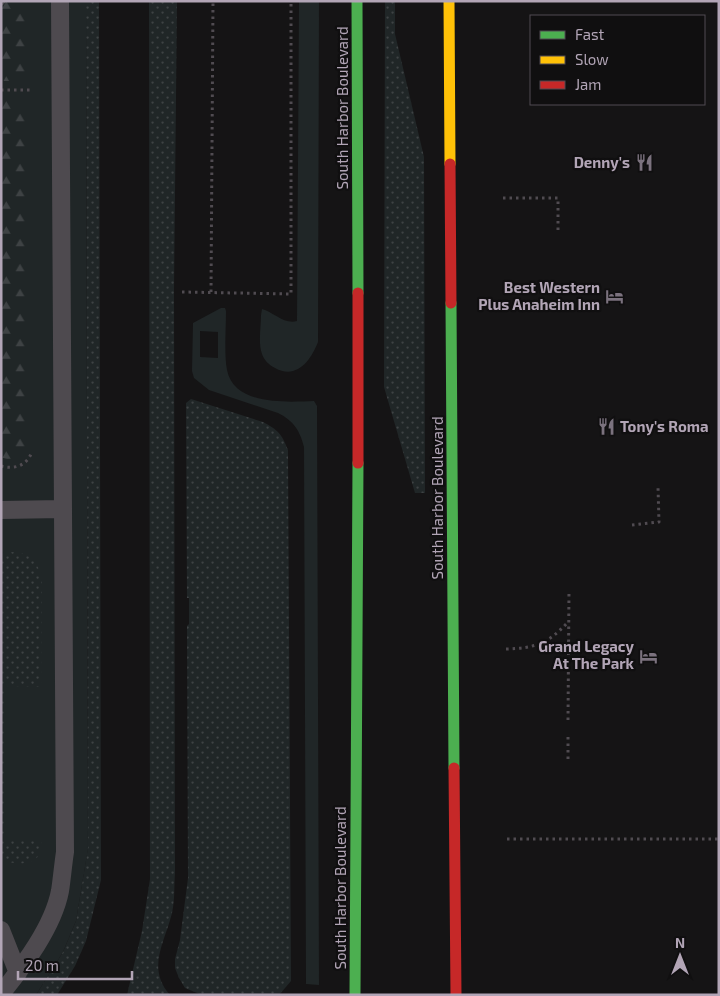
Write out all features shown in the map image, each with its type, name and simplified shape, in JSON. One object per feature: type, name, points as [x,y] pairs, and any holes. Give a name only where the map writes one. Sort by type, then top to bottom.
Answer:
[{"type":"main road","name":"South Harbor Boulevard","points":[[355,995],[358,570],[358,1]]},
{"type":"main road","name":"South Harbor Boulevard","points":[[449,1],[456,995]]},
{"type":"lane","points":[[1,994],[18,973],[52,916],[60,892],[64,852],[60,1]]},
{"type":"lane","points":[[1,510],[62,509]]},
{"type":"lane","points":[[1,930],[18,973]]},
{"type":"path","points":[[211,292],[213,1]]},
{"type":"path","points":[[182,292],[291,294],[291,1]]},
{"type":"path","points":[[1,90],[33,90]]},
{"type":"path","points":[[503,198],[558,198],[558,234]]},
{"type":"path","points":[[632,525],[659,522],[658,487]]},
{"type":"path","points":[[568,720],[569,590]]},
{"type":"path","points":[[506,649],[529,648],[542,644],[556,635],[569,621]]},
{"type":"path","points":[[568,736],[568,761]]},
{"type":"path","points":[[506,839],[719,839]]},
{"type":"green space","points":[[1,1],[86,1],[88,849],[76,921],[63,952],[36,995],[1,995]]},
{"type":"green space","points":[[1,1],[26,1],[27,81],[1,81]]},
{"type":"green space","points":[[86,1],[99,1],[101,880],[86,941],[75,966],[57,995],[36,995],[63,952],[76,921],[88,848]]},
{"type":"green space","points":[[149,1],[177,1],[174,290],[175,873],[173,908],[159,955],[158,965],[163,985],[170,995],[127,995],[142,931],[150,879]]},
{"type":"green space","points":[[299,1],[319,1],[318,342],[307,361],[296,370],[290,372],[275,368],[265,360],[260,345],[260,335],[262,309],[284,320],[297,321]]},
{"type":"green space","points":[[385,1],[395,1],[395,34],[424,157],[425,493],[415,493],[384,387]]},
{"type":"green space","points":[[1,101],[27,101],[27,448],[22,455],[13,459],[1,457]]},
{"type":"green space","points":[[221,308],[225,308],[226,364],[232,382],[250,396],[276,401],[314,401],[317,406],[319,985],[306,984],[304,447],[296,427],[284,416],[209,390],[194,378],[192,371],[193,323]],"holes":[[[200,331],[218,332],[218,358],[200,357]]]},
{"type":"green space","points":[[191,399],[263,422],[279,433],[288,450],[291,981],[279,995],[202,995],[185,988],[175,968],[188,878],[187,626],[189,624],[189,598],[187,598],[186,403]]},
{"type":"green space","points":[[11,552],[23,554],[31,558],[42,576],[41,687],[6,686],[4,839],[41,839],[41,850],[38,856],[34,860],[23,863],[11,863],[1,859],[1,557]]},
{"type":"railway","points":[[1,4],[4,1]]},
{"type":"traffic: fast","points":[[357,1],[358,293]]},
{"type":"traffic: fast","points":[[451,303],[454,768]]},
{"type":"traffic: fast","points":[[355,995],[358,463]]},
{"type":"traffic: slow","points":[[449,1],[450,164]]},
{"type":"traffic: jam","points":[[450,164],[451,303]]},
{"type":"traffic: jam","points":[[358,293],[358,463]]},
{"type":"traffic: jam","points":[[454,768],[456,995]]},
{"type":"place","name":"Denny's","points":[[644,163]]},
{"type":"place","name":"Best Western Plus Anaheim Inn","points":[[614,297]]},
{"type":"place","name":"Tony's Roma","points":[[606,427]]},
{"type":"place","name":"Grand Legacy At The Park","points":[[648,656]]}]
